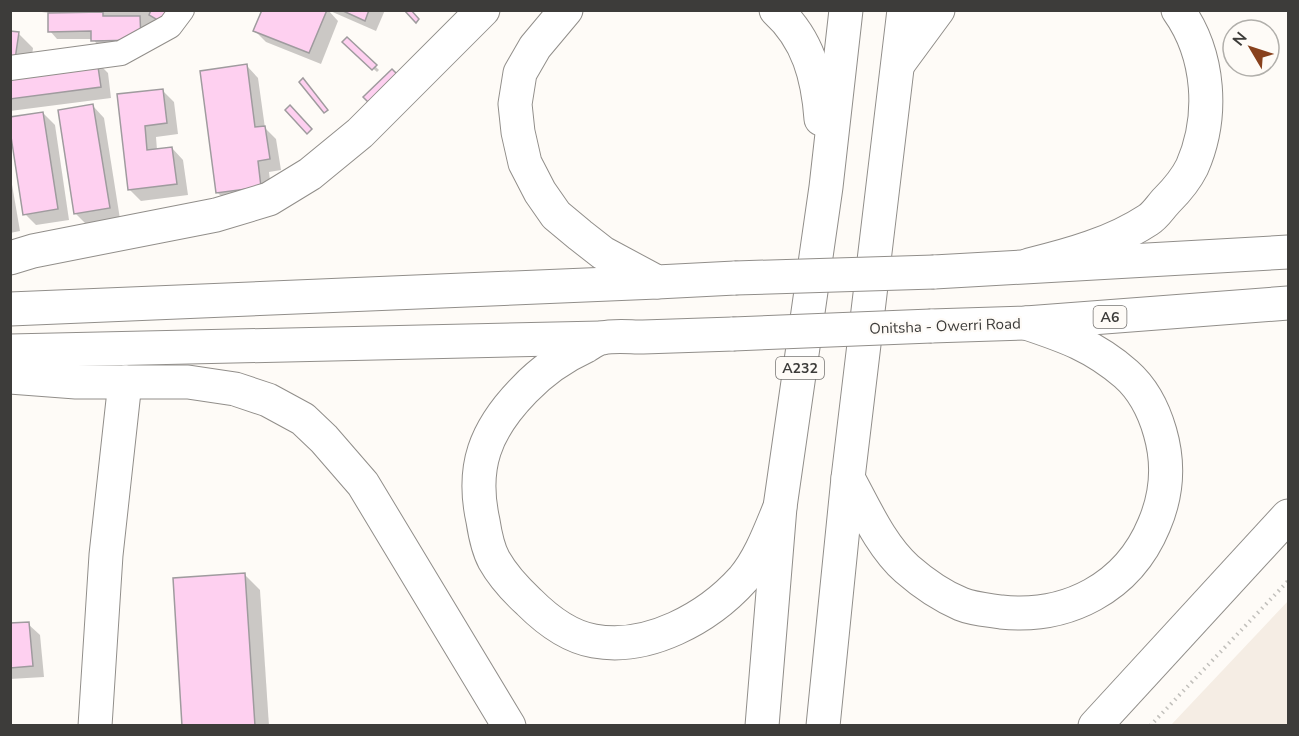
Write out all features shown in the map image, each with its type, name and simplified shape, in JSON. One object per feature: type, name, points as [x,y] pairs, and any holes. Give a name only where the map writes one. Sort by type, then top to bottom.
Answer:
[{"type":"main road","points":[[10,258],[33,251],[216,215],[269,199],[310,174],[360,133],[483,10]]},
{"type":"main road","points":[[566,10],[535,47],[520,73],[515,104],[525,163],[540,192],[556,215],[603,253],[657,282]]},
{"type":"main road","points":[[776,10],[787,21],[805,47],[816,77],[826,187]]},
{"type":"main road","name":"A232","points":[[762,726],[780,507],[826,187],[846,10]]},
{"type":"main road","points":[[824,726],[848,478],[904,10]]},
{"type":"main road","points":[[898,64],[938,10]]},
{"type":"main road","points":[[1029,265],[1082,252],[1150,219],[1173,194],[1191,168],[1202,136],[1206,105],[1205,78],[1199,50],[1178,10]]},
{"type":"main road","points":[[10,309],[735,278],[934,272],[1288,252]]},
{"type":"main road","name":"Onitsha - Owerri Road","points":[[10,351],[601,338],[1026,323],[1288,303]]},
{"type":"main road","points":[[848,478],[886,545],[906,568],[934,590],[962,604],[990,611],[1024,614],[1053,611],[1080,602],[1106,586],[1131,564],[1148,541],[1160,512],[1166,482],[1165,451],[1156,418],[1145,397],[1128,375],[1099,353],[1074,339],[1026,323]]},
{"type":"main road","points":[[601,338],[555,363],[517,397],[496,423],[484,450],[477,478],[479,506],[486,538],[494,560],[515,589],[539,612],[564,629],[592,641],[618,643],[649,638],[689,622],[721,599],[743,579],[759,554],[780,507]]},
{"type":"main road","points":[[10,377],[76,382],[188,382],[235,389],[268,400],[303,419],[363,484],[509,726]]},
{"type":"main road","points":[[95,726],[106,555],[125,382]]},
{"type":"main road","points":[[1095,726],[1288,516]]},
{"type":"street","points":[[10,68],[121,52],[170,26],[182,10]]},
{"type":"path","points":[[1150,726],[1288,581]]},
{"type":"shaded area","points":[[1288,601],[1288,725],[1171,725]]},
{"type":"building","points":[[151,10],[174,10],[166,25],[149,15]]},
{"type":"building","points":[[262,10],[327,10],[309,53],[253,31]]},
{"type":"building","points":[[341,10],[369,10],[365,21]]},
{"type":"building","points":[[404,10],[411,10],[419,19],[416,23]]},
{"type":"building","points":[[103,12],[103,16],[140,16],[141,40],[91,41],[91,31],[48,32],[48,13]]},
{"type":"building","points":[[10,31],[19,32],[14,66],[10,65]]},
{"type":"building","points":[[347,37],[377,65],[372,70],[342,42]]},
{"type":"building","points":[[97,60],[101,87],[10,99],[10,72]]},
{"type":"building","points":[[247,64],[255,127],[265,126],[270,159],[258,161],[261,187],[216,193],[200,71]]},
{"type":"building","points":[[392,69],[398,75],[369,103],[363,97]]},
{"type":"building","points":[[303,78],[328,110],[324,113],[299,82]]},
{"type":"building","points":[[163,89],[167,123],[145,126],[147,150],[172,147],[177,184],[128,190],[117,94]]},
{"type":"building","points":[[93,104],[110,208],[74,214],[58,110]]},
{"type":"building","points":[[290,105],[312,129],[307,134],[285,110]]},
{"type":"building","points":[[43,112],[58,209],[23,215],[10,117]]},
{"type":"building","points":[[245,573],[255,726],[182,726],[173,578]]},
{"type":"building","points":[[29,622],[33,666],[10,668],[10,623]]}]
